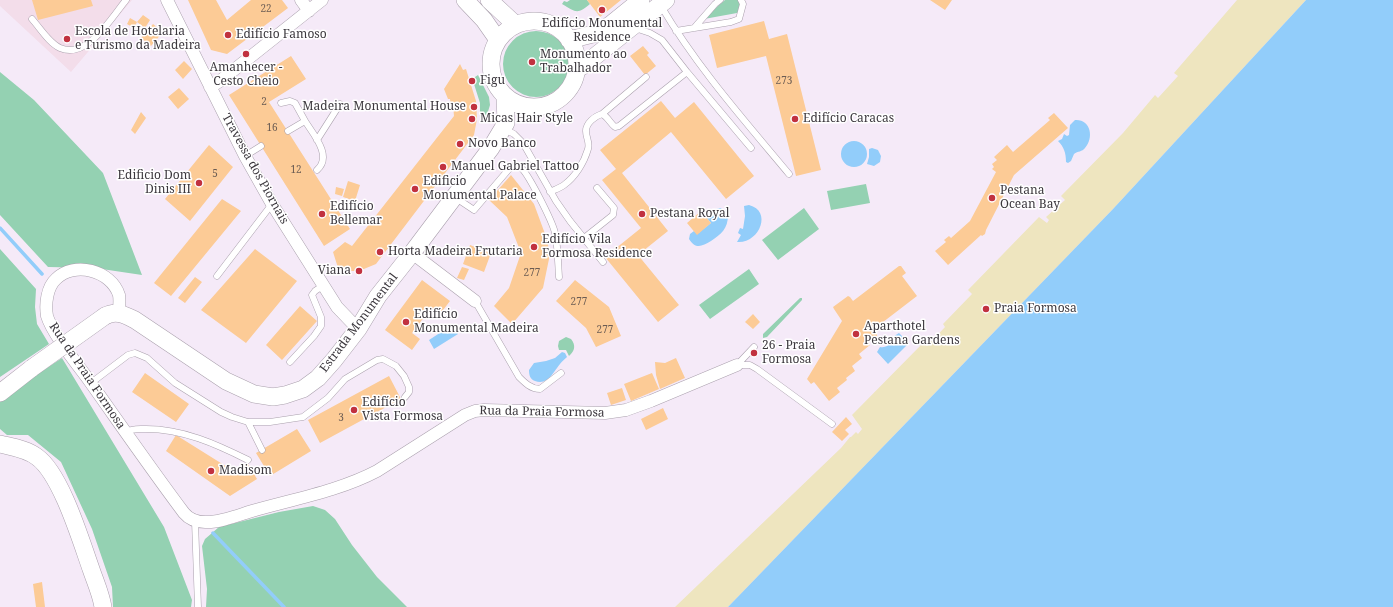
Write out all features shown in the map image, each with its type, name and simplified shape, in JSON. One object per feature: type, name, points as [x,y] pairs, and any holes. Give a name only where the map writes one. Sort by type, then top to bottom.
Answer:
[{"type":"main road","points":[[465,0],[484,20],[498,40]]},
{"type":"main road","points":[[489,0],[516,25]]},
{"type":"main road","points":[[569,40],[597,33],[610,25],[641,0]]},
{"type":"main road","points":[[576,70],[663,2]]},
{"type":"main road","points":[[538,21],[547,23],[559,30],[569,40],[574,49],[576,70],[573,81],[567,91],[559,99],[549,104],[538,107],[515,103],[505,96],[497,87],[492,76],[491,63],[493,51],[498,40],[504,33],[516,25],[538,21]]},
{"type":"main road","points":[[504,125],[505,96]]},
{"type":"main road","name":"Estrada Monumental","points":[[112,314],[135,320],[237,387],[254,394],[272,397],[295,393],[312,383],[334,360],[358,328],[378,296],[491,148],[504,125],[526,106]]},
{"type":"main road","points":[[0,393],[32,368],[112,314]]},
{"type":"main road","points":[[0,444],[29,452],[38,457],[53,475],[65,499],[103,607]]},
{"type":"street","name":"Travessa dos Piornais","points":[[167,0],[245,156],[272,204],[337,307],[358,328]]},
{"type":"street","points":[[301,0],[309,11]]},
{"type":"street","points":[[210,87],[220,81],[322,0]]},
{"type":"street","points":[[412,253],[475,301]]},
{"type":"street","name":"Rua da Praia Formosa","points":[[112,314],[119,296],[114,287],[101,274],[91,270],[78,269],[67,271],[56,279],[51,286],[47,300],[47,315],[51,325],[90,383],[184,513],[195,521],[210,522],[222,519],[364,478],[475,411],[616,412],[651,401],[737,365]]},
{"type":"lane","points":[[32,19],[49,39],[60,48],[73,50],[86,46],[96,37],[126,0]]},
{"type":"lane","points":[[694,28],[720,0]]},
{"type":"lane","points":[[676,31],[732,22],[740,18],[743,4],[741,0]]},
{"type":"lane","points":[[663,2],[676,31],[716,85],[789,174]]},
{"type":"lane","points":[[631,28],[650,33],[662,40],[751,148]]},
{"type":"lane","points":[[602,114],[606,116],[615,127],[619,126],[687,72]]},
{"type":"lane","points":[[550,192],[564,185],[578,172],[589,148],[589,139],[586,131],[588,124],[646,77]]},
{"type":"lane","points":[[281,103],[290,101],[295,103],[322,148],[324,157],[320,167],[317,170]]},
{"type":"lane","points":[[317,140],[340,104]]},
{"type":"lane","points":[[288,131],[305,121]]},
{"type":"lane","points":[[504,125],[523,143],[550,192],[570,221],[603,262]]},
{"type":"lane","points":[[245,156],[262,146]]},
{"type":"lane","points":[[455,197],[474,210],[509,169],[517,166],[521,168],[527,175],[555,233],[559,277]]},
{"type":"lane","points":[[584,238],[613,215],[614,208],[597,188]]},
{"type":"lane","points":[[217,276],[272,204]]},
{"type":"lane","points":[[290,362],[314,336],[321,326],[321,317],[312,295],[324,285]]},
{"type":"lane","points":[[475,301],[523,382],[535,389],[540,389],[561,373]]},
{"type":"lane","points":[[737,365],[754,346]]},
{"type":"lane","points":[[90,383],[128,355],[135,353],[146,358],[175,383],[232,418],[248,422],[270,422],[303,417],[328,398],[345,379],[377,360],[383,360],[396,366],[404,376],[409,387],[409,392],[405,397]]},
{"type":"lane","points":[[737,365],[750,365],[757,369],[832,424]]},
{"type":"lane","points":[[248,422],[262,450]]},
{"type":"lane","points":[[126,432],[132,429],[173,431],[213,443],[248,460]]},
{"type":"lane","points":[[195,521],[198,607]]},
{"type":"shaded area","name":"Escola de Hotelaria e Turismo da Madeira","points":[[0,0],[132,0],[71,72],[0,6]]},
{"type":"green space","points":[[570,0],[587,0],[590,4],[582,10],[576,11],[562,4],[564,1],[567,2]]},
{"type":"green space","points":[[725,0],[740,0],[741,10],[737,13],[704,19],[705,17]]},
{"type":"green space","points":[[536,31],[549,34],[559,41],[566,51],[569,64],[566,77],[559,87],[549,94],[536,97],[523,94],[513,87],[506,77],[503,64],[506,51],[513,41],[523,34]]},
{"type":"green space","points":[[0,72],[34,100],[103,173],[142,275],[95,268],[48,267],[0,215]]},
{"type":"green space","points":[[478,75],[489,97],[490,105],[486,118],[482,121],[480,116],[480,103],[474,84],[475,77]]},
{"type":"green space","points":[[866,184],[870,203],[831,210],[827,191]]},
{"type":"green space","points":[[804,208],[819,229],[778,260],[762,240]]},
{"type":"green space","points":[[0,249],[36,289],[35,307],[37,324],[49,344],[0,377]]},
{"type":"green space","points":[[749,269],[759,284],[710,319],[699,305]]},
{"type":"green space","points":[[800,298],[802,298],[802,300],[767,337],[763,338],[763,334]]},
{"type":"green space","points":[[566,337],[573,341],[574,346],[573,352],[569,356],[566,350],[559,350],[558,346],[559,341]]},
{"type":"green space","points":[[62,358],[164,527],[192,600],[191,607],[113,607],[112,587],[92,529],[61,462],[28,435],[7,435],[0,429],[0,399]]},
{"type":"green space","points":[[313,506],[325,510],[335,519],[352,545],[377,577],[407,607],[206,607],[207,589],[202,546],[205,539],[219,527],[279,512]]},
{"type":"sand","name":"Praia Formosa","points":[[1237,0],[1306,0],[1113,209],[728,607],[675,607],[841,448],[850,437],[856,432],[858,434],[862,429],[852,415],[923,343],[927,346],[945,327],[943,324],[972,294],[968,290],[1039,217],[1047,223],[1049,220],[1046,217],[1065,200],[1061,196],[1123,133],[1155,95],[1158,98],[1178,76],[1174,73]]},
{"type":"water","points":[[1306,0],[1393,0],[1393,607],[728,607],[1113,209]]},
{"type":"water","points":[[1075,120],[1085,123],[1088,126],[1090,134],[1088,144],[1085,148],[1074,154],[1071,161],[1068,163],[1066,162],[1063,148],[1058,141],[1062,139],[1064,134],[1067,136],[1069,135],[1070,125]]},
{"type":"water","points":[[854,141],[863,145],[867,154],[863,163],[854,167],[845,163],[841,154],[845,145]]},
{"type":"water","points":[[872,148],[878,150],[881,156],[880,162],[874,166],[867,164],[869,149]]},
{"type":"water","points":[[749,205],[756,208],[762,220],[757,233],[752,238],[737,242],[741,235],[738,233],[740,228],[743,229],[745,216],[744,206]]},
{"type":"water","points":[[720,208],[725,210],[728,215],[727,224],[723,231],[705,244],[699,246],[694,245],[689,239],[690,234],[694,231],[697,234],[711,223],[706,217],[713,210]]},
{"type":"water","points":[[452,325],[458,334],[434,349],[429,340]]},
{"type":"water","points":[[899,333],[909,343],[888,364],[877,352],[880,347],[888,346],[891,338]]},
{"type":"water","points":[[562,352],[565,353],[567,357],[547,380],[540,382],[531,378],[529,370],[534,363],[555,358]]},
{"type":"building","points":[[32,0],[91,0],[93,6],[38,20]]},
{"type":"building","name":"Edifício Famoso","points":[[188,0],[216,0],[227,20],[251,0],[282,0],[288,8],[227,54],[211,50]]},
{"type":"building","name":"Edifício Monumental Residence","points":[[587,0],[621,0],[600,17]]},
{"type":"building","points":[[930,0],[952,0],[945,10]]},
{"type":"building","points":[[143,15],[150,20],[145,28],[137,22]]},
{"type":"building","points":[[130,18],[137,22],[134,28],[127,24]]},
{"type":"building","name":"Edifício Caracas","points":[[764,21],[769,39],[787,34],[821,170],[796,176],[766,56],[717,68],[709,35]]},
{"type":"building","points":[[153,24],[163,32],[151,46],[141,38]]},
{"type":"building","points":[[643,46],[649,53],[647,55],[656,66],[645,75],[630,56]]},
{"type":"building","points":[[291,56],[306,79],[269,102],[350,229],[324,246],[229,95]]},
{"type":"building","points":[[184,61],[192,69],[183,79],[175,70]]},
{"type":"building","name":"Edificio Monumental Palace","points":[[460,64],[463,70],[466,69],[476,101],[477,119],[474,135],[376,264],[359,271],[339,271],[333,252],[345,242],[352,246],[454,116],[453,105],[451,106],[450,99],[448,99],[444,89]]},
{"type":"building","points":[[179,88],[189,99],[178,109],[168,97]]},
{"type":"building","name":"Pestana Royal","points":[[661,101],[675,118],[694,102],[754,176],[726,199],[671,132],[622,173],[668,231],[638,255],[679,305],[658,322],[605,257],[641,228],[602,180],[616,169],[600,150]]},
{"type":"building","points":[[141,112],[146,118],[135,134],[131,130]]},
{"type":"building","name":"Pestana Ocean Bay","points":[[1054,113],[1068,128],[1014,175],[985,234],[982,236],[981,235],[948,265],[935,251],[946,242],[944,240],[949,236],[951,238],[970,221],[996,172],[992,169],[994,167],[992,164],[997,160],[994,157],[1007,145],[1013,152],[1050,120],[1048,118]]},
{"type":"building","name":"Edificio Dom Dinis III","points":[[209,145],[233,167],[190,221],[165,199]]},
{"type":"building","name":"Edifício Vila Formosa Residence","points":[[511,175],[534,204],[548,242],[549,259],[543,288],[512,324],[494,306],[509,288],[521,253],[507,217],[489,200]]},
{"type":"building","points":[[348,181],[360,185],[355,201],[343,197]]},
{"type":"building","points":[[336,187],[344,189],[342,196],[335,194]]},
{"type":"building","points":[[222,199],[241,211],[171,296],[154,283]]},
{"type":"building","points":[[701,211],[711,223],[697,235],[687,223]]},
{"type":"building","points":[[470,245],[491,253],[484,272],[463,264]]},
{"type":"building","points":[[255,249],[297,281],[246,343],[201,310]]},
{"type":"building","name":"Aparthotel Pestana Gardens","points":[[901,266],[906,273],[902,276],[917,296],[874,329],[877,336],[868,343],[870,345],[859,354],[862,358],[852,366],[855,371],[837,388],[840,392],[829,401],[814,382],[811,384],[807,379],[842,321],[833,307],[848,296],[853,301]]},
{"type":"building","points":[[462,267],[469,269],[464,280],[457,278]]},
{"type":"building","points":[[195,277],[202,282],[185,303],[178,298]]},
{"type":"building","name":"Edifício Monumental Madeira","points":[[422,280],[450,301],[440,314],[431,308],[412,333],[420,339],[412,350],[385,330]]},
{"type":"building","name":"Edifício Vila Formosa Residence","points":[[575,280],[609,307],[621,336],[596,347],[586,328],[556,301]]},
{"type":"building","points":[[300,306],[317,321],[282,360],[266,345]]},
{"type":"building","points":[[753,314],[760,322],[753,329],[745,322]]},
{"type":"building","points":[[676,358],[685,378],[660,389],[656,375],[655,362],[665,363]]},
{"type":"building","points":[[145,373],[189,404],[176,422],[132,392]]},
{"type":"building","points":[[652,373],[659,389],[631,401],[624,384]]},
{"type":"building","name":"Edifício Vista Formosa","points":[[389,376],[401,399],[320,443],[308,420]]},
{"type":"building","points":[[622,388],[626,400],[611,405],[607,393]]},
{"type":"building","points":[[663,408],[668,419],[646,430],[641,419]]},
{"type":"building","points":[[846,417],[852,424],[845,430],[849,434],[842,441],[832,432]]},
{"type":"building","points":[[297,429],[311,451],[270,476],[256,453]]},
{"type":"building","points":[[176,435],[232,470],[248,464],[257,479],[230,496],[166,451]]},
{"type":"building","points":[[42,582],[45,607],[36,607],[33,584]]},
{"type":"waterway","points":[[0,228],[42,274]]},
{"type":"waterway","points":[[213,533],[284,607]]},
{"type":"place","name":"Edifício Monumental Residence","points":[[602,10]]},
{"type":"place","name":"Edifício Famoso","points":[[228,35]]},
{"type":"place","name":"Escola de Hotelaria e Turismo da Madeira","points":[[67,39]]},
{"type":"place","name":"Amanhecer - Cesto Cheio","points":[[246,54]]},
{"type":"place","name":"Monumento ao Trabalhador","points":[[532,62]]},
{"type":"place","name":"Figu","points":[[472,81]]},
{"type":"place","name":"Madeira Monumental House","points":[[474,107]]},
{"type":"place","name":"Micas Hair Style","points":[[472,119]]},
{"type":"place","name":"Edifício Caracas","points":[[795,119]]},
{"type":"place","name":"Novo Banco","points":[[460,144]]},
{"type":"place","name":"Manuel Gabriel Tattoo","points":[[443,167]]},
{"type":"place","name":"Edificio Dom Dinis III","points":[[199,183]]},
{"type":"place","name":"Edificio Monumental Palace","points":[[415,189]]},
{"type":"place","name":"Pestana Ocean Bay","points":[[992,198]]},
{"type":"place","name":"Edifício Bellemar","points":[[322,214]]},
{"type":"place","name":"Pestana Royal","points":[[642,214]]},
{"type":"place","name":"Edifício Vila Formosa Residence","points":[[534,247]]},
{"type":"place","name":"Horta Madeira Frutaria","points":[[380,252]]},
{"type":"place","name":"Viana","points":[[359,271]]},
{"type":"place","name":"Praia Formosa","points":[[986,309]]},
{"type":"place","name":"Edifício Monumental Madeira","points":[[406,322]]},
{"type":"place","name":"Aparthotel Pestana Gardens","points":[[856,334]]},
{"type":"place","name":"26 - Praia Formosa","points":[[754,353]]},
{"type":"place","name":"Edifício Vista Formosa","points":[[354,410]]},
{"type":"place","name":"Madisom","points":[[211,471]]}]
